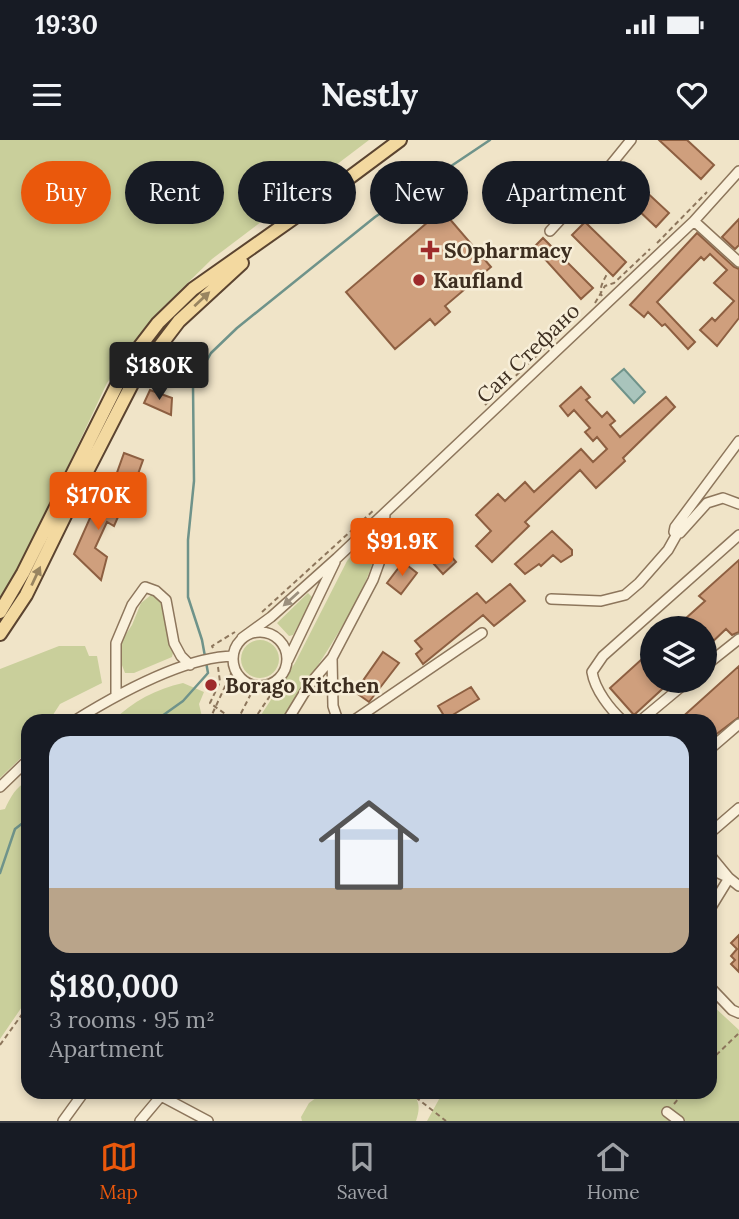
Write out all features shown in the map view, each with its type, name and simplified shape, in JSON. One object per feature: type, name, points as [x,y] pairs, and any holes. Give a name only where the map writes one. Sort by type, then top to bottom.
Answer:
[{"type":"main road","points":[[356,172],[400,140]]},
{"type":"main road","points":[[0,612],[23,573],[119,381],[146,338],[168,311],[192,289],[285,224]]},
{"type":"main road","points":[[0,634],[26,595],[117,412],[149,358],[191,309],[286,224]]},
{"type":"street","points":[[550,231],[631,140]]},
{"type":"street","name":"Сан Стефано","points":[[240,634],[271,617],[337,558],[381,511],[600,303],[694,220],[739,171]]},
{"type":"street","points":[[694,220],[739,262]]},
{"type":"street","points":[[677,534],[675,527],[739,441]]},
{"type":"street","points":[[551,599],[601,601],[625,595],[639,583],[677,534],[707,503],[723,498],[739,503]]},
{"type":"street","points":[[291,714],[309,685],[332,658],[378,568],[384,536],[381,511]]},
{"type":"street","points":[[615,713],[594,682],[592,672],[603,656],[739,536]]},
{"type":"street","name":"Сан Стефано","points":[[288,662],[337,558]]},
{"type":"street","points":[[116,696],[116,643],[132,605],[145,587],[156,591],[166,600],[174,643],[190,665]]},
{"type":"street","points":[[257,631],[273,635],[285,646],[288,662],[286,670],[276,681],[255,686],[242,679],[234,667],[233,656],[240,634],[257,631]]},
{"type":"street","points":[[363,714],[481,633]]},
{"type":"street","points":[[717,656],[739,639]]},
{"type":"street","points":[[86,714],[136,685],[213,657],[233,656]]},
{"type":"street","points":[[332,658],[332,690],[337,714]]},
{"type":"street","points":[[648,714],[674,693]]},
{"type":"street","points":[[717,743],[739,724]]},
{"type":"street","points":[[0,787],[21,767]]},
{"type":"street","points":[[717,826],[739,808]]},
{"type":"street","points":[[717,863],[739,886]]},
{"type":"street","points":[[717,872],[729,878]]},
{"type":"street","points":[[717,898],[729,878]]},
{"type":"street","points":[[717,994],[732,1010],[739,1013]]},
{"type":"street","points":[[62,1121],[79,1099]]},
{"type":"street","points":[[140,1121],[157,1099]]},
{"type":"street","points":[[170,1099],[208,1121]]},
{"type":"street","points":[[667,1112],[679,1121]]},
{"type":"path","points":[[600,303],[600,293],[606,286],[614,283],[714,186]]},
{"type":"path","points":[[600,303],[600,293],[607,274]]},
{"type":"path","points":[[477,413],[576,320]]},
{"type":"path","points":[[260,614],[381,511]]},
{"type":"path","points":[[226,714],[210,703],[221,676],[213,657],[212,646],[240,634]]},
{"type":"path","points":[[212,714],[234,667]]},
{"type":"path","points":[[258,714],[276,687],[276,681]]},
{"type":"path","points":[[240,714],[255,686]]},
{"type":"path","points":[[0,1045],[21,1016]]},
{"type":"path","points":[[717,1054],[739,1034]]},
{"type":"path","points":[[419,1099],[446,1121]]},
{"type":"green space","points":[[0,140],[369,140],[341,161],[238,161],[238,224],[258,224],[212,259],[153,317],[107,383],[12,585],[0,601]]},
{"type":"green space","points":[[369,534],[374,535],[375,552],[368,574],[341,628],[286,714],[262,714],[295,663],[347,561]]},
{"type":"green space","points":[[308,593],[313,598],[293,635],[289,636],[277,623]]},
{"type":"green space","points":[[151,595],[163,606],[172,657],[134,673],[125,673],[120,660],[120,643],[132,625],[141,603]]},
{"type":"green space","points":[[260,640],[273,646],[279,659],[273,672],[260,678],[247,672],[241,659],[247,646]]},
{"type":"green space","points":[[59,646],[85,646],[89,656],[97,656],[102,683],[60,704],[54,714],[21,714],[21,758],[0,778],[0,669]]},
{"type":"green space","points":[[183,683],[204,692],[199,704],[201,714],[121,714],[145,697]]},
{"type":"green space","points":[[21,786],[21,1008],[0,1039],[0,810],[5,809]]},
{"type":"green space","points":[[717,1010],[739,1030],[739,1121],[427,1121],[439,1099],[717,1099]]},
{"type":"green space","points":[[314,1099],[416,1099],[419,1109],[416,1121],[302,1121],[301,1117]]},
{"type":"water","points":[[624,369],[645,392],[634,403],[612,379]]},
{"type":"building","points":[[659,140],[687,140],[714,165],[701,179]]},
{"type":"building","points":[[650,195],[669,213],[656,227],[650,221]]},
{"type":"building","points":[[739,219],[739,245],[735,249],[722,237]]},
{"type":"building","name":"Kaufland","points":[[426,224],[454,224],[491,267],[445,306],[450,312],[435,325],[430,319],[395,349],[346,292]]},
{"type":"building","points":[[583,224],[587,224],[626,262],[613,276],[572,235]]},
{"type":"building","points":[[697,233],[739,269],[739,318],[717,346],[700,330],[712,318],[715,321],[734,301],[714,283],[727,270],[710,254],[704,260],[701,257],[657,302],[695,342],[688,349],[665,324],[662,326],[648,312],[644,317],[630,305]]},
{"type":"building","points":[[543,238],[593,288],[581,299],[534,247]]},
{"type":"building","points":[[581,387],[590,397],[586,400],[602,417],[607,412],[615,421],[610,425],[620,437],[666,397],[675,407],[596,488],[580,470],[525,522],[529,526],[492,562],[476,546],[491,531],[476,515],[498,494],[505,501],[525,482],[534,492],[581,449],[593,462],[607,449],[597,437],[593,441],[585,432],[590,428],[574,410],[568,416],[560,406]]},
{"type":"building","points":[[150,390],[172,398],[171,415],[144,403]]},
{"type":"building","points":[[124,453],[143,460],[133,488],[114,481]]},
{"type":"building","points":[[102,491],[125,501],[114,526],[107,522],[95,548],[107,557],[101,580],[74,554]]},
{"type":"building","points":[[552,531],[572,550],[572,555],[561,562],[553,555],[541,566],[539,564],[525,574],[515,564]]},
{"type":"building","points":[[437,540],[456,562],[443,574],[423,552]]},
{"type":"building","points":[[739,560],[739,632],[732,635],[726,629],[717,638],[717,616],[688,616],[705,601],[699,596]]},
{"type":"building","points":[[403,562],[417,573],[401,594],[387,583]]},
{"type":"building","points":[[510,584],[525,601],[494,626],[483,615],[423,664],[416,654],[422,649],[415,641],[477,593],[486,603]]},
{"type":"building","points":[[383,652],[399,663],[369,702],[355,692]]},
{"type":"building","points":[[640,661],[640,693],[658,693],[633,714],[610,688]]},
{"type":"building","points":[[739,666],[739,717],[717,734],[717,714],[686,714],[709,693],[717,693],[717,686]]},
{"type":"building","points":[[471,687],[479,699],[454,714],[443,714],[438,706]]},
{"type":"building","points":[[739,935],[739,972],[731,964],[735,960],[731,956],[737,949],[731,943]]},
{"type":"waterway","points":[[165,714],[183,701],[208,673],[202,640],[188,597],[188,540],[194,481],[193,385],[211,353],[237,328],[375,217],[490,140]]},
{"type":"waterway","points":[[0,873],[15,829],[21,824]]},
{"type":"place","name":"SOpharmacy","points":[[430,250]]},
{"type":"place","name":"Kaufland","points":[[419,280]]},
{"type":"place","name":"Borago Kitchen","points":[[211,685]]}]
